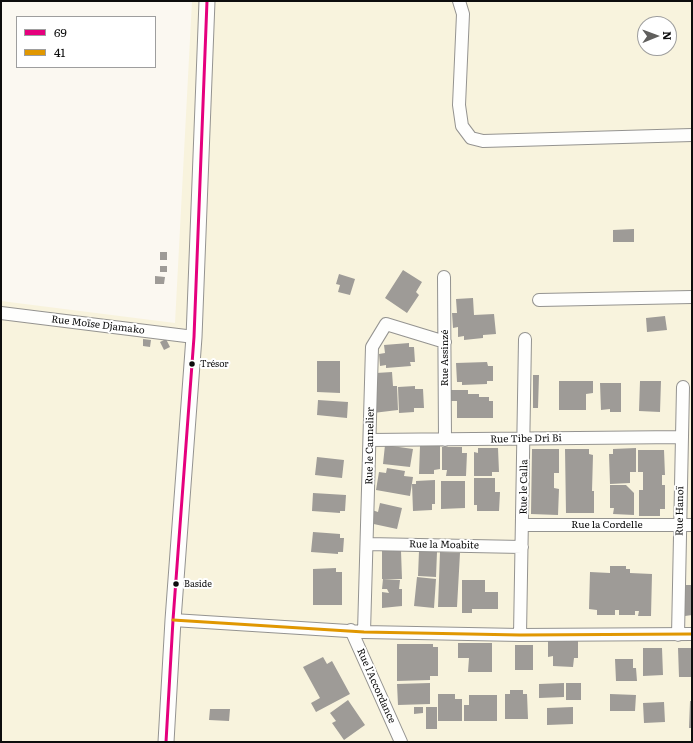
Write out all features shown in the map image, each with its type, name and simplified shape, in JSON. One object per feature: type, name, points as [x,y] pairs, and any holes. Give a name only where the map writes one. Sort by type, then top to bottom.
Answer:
[{"type":"street","points":[[166,742],[173,620],[194,337],[207,1]]},
{"type":"street","points":[[459,1],[463,14],[459,105],[462,126],[471,138],[483,141],[692,135]]},
{"type":"street","name":"Rue Assinzé","points":[[444,277],[445,440]]},
{"type":"street","points":[[538,300],[692,297]]},
{"type":"street","name":"Rue Moïse Djamako","points":[[1,313],[194,337]]},
{"type":"street","name":"Rue le Cannelier","points":[[364,632],[372,347],[386,324],[445,342]]},
{"type":"street","name":"Rue le Calla","points":[[520,635],[525,439],[525,339]]},
{"type":"street","name":"Rue Hanoï","points":[[678,635],[683,387]]},
{"type":"street","name":"Rue Tibe Dri Bi","points":[[370,440],[682,437]]},
{"type":"street","name":"Rue la Cordelle","points":[[523,525],[692,525]]},
{"type":"street","name":"Rue la Moabite","points":[[367,544],[522,546]]},
{"type":"street","points":[[173,620],[364,632],[520,635],[692,634]]},
{"type":"street","name":"Rue l'Accordance","points":[[351,630],[401,742]]},
{"type":"shaded area","points":[[192,1],[692,1],[692,742],[1,742],[1,301],[175,323]]},
{"type":"building","points":[[634,229],[634,242],[613,242],[613,230]]},
{"type":"building","points":[[160,252],[167,252],[167,260],[160,260]]},
{"type":"building","points":[[160,266],[167,266],[167,272],[160,272]]},
{"type":"building","points":[[403,270],[422,282],[416,292],[419,295],[407,313],[385,298]]},
{"type":"building","points":[[339,274],[355,279],[350,295],[338,292],[340,285],[336,284]]},
{"type":"building","points":[[155,276],[165,277],[164,284],[155,284]]},
{"type":"building","points":[[473,298],[474,315],[494,314],[496,334],[483,335],[483,338],[464,340],[464,336],[458,337],[458,327],[453,328],[452,313],[457,313],[456,299]]},
{"type":"building","points":[[665,316],[667,330],[647,332],[646,318]]},
{"type":"building","points":[[143,339],[151,340],[150,347],[143,346]]},
{"type":"building","points":[[166,339],[170,347],[164,350],[160,342]]},
{"type":"building","points":[[409,343],[409,347],[414,347],[415,362],[410,362],[411,366],[386,368],[386,365],[380,366],[379,354],[385,353],[384,345]]},
{"type":"building","points":[[317,361],[340,361],[340,393],[317,392]]},
{"type":"building","points":[[487,362],[488,366],[493,366],[493,381],[487,381],[487,384],[462,385],[462,382],[457,382],[456,363]]},
{"type":"building","points":[[392,372],[393,386],[397,386],[398,410],[373,413],[372,396],[377,396],[376,373]]},
{"type":"building","points":[[533,375],[539,375],[538,408],[533,408]]},
{"type":"building","points":[[559,381],[593,381],[593,393],[586,394],[586,410],[559,410]]},
{"type":"building","points":[[640,381],[661,381],[660,412],[639,411]]},
{"type":"building","points":[[600,383],[621,383],[621,412],[610,412],[610,409],[601,410]]},
{"type":"building","points":[[415,386],[415,389],[423,389],[424,408],[414,408],[414,412],[399,413],[398,387]]},
{"type":"building","points":[[449,390],[468,390],[468,394],[479,394],[479,397],[489,397],[489,401],[493,401],[493,418],[457,418],[457,401],[450,401]]},
{"type":"building","points":[[318,400],[348,402],[347,418],[317,415]]},
{"type":"building","points":[[385,445],[413,449],[410,467],[383,464]]},
{"type":"building","points":[[420,446],[440,446],[440,469],[434,470],[434,474],[419,474]]},
{"type":"building","points":[[442,447],[462,447],[462,453],[467,453],[466,476],[446,476],[447,470],[442,470]]},
{"type":"building","points":[[478,448],[498,448],[499,472],[492,472],[492,476],[474,476],[474,452],[478,453]]},
{"type":"building","points":[[636,448],[636,472],[630,472],[630,483],[610,484],[609,454],[613,454],[613,449]]},
{"type":"building","points":[[532,449],[559,449],[559,473],[554,473],[554,488],[559,489],[558,515],[531,514]]},
{"type":"building","points":[[565,449],[589,449],[589,454],[593,455],[592,491],[594,491],[594,513],[566,513]]},
{"type":"building","points":[[638,450],[664,450],[665,475],[662,475],[662,485],[665,485],[665,509],[660,509],[660,516],[639,516],[639,490],[643,490],[643,472],[638,472]]},
{"type":"building","points":[[317,457],[344,460],[342,478],[315,475]]},
{"type":"building","points":[[387,468],[405,471],[404,476],[413,477],[410,496],[376,490],[379,472],[386,473]]},
{"type":"building","points":[[474,478],[495,478],[495,492],[500,492],[499,511],[477,511],[477,505],[474,505]]},
{"type":"building","points":[[435,480],[435,504],[432,504],[432,510],[413,511],[412,484],[416,484],[416,481]]},
{"type":"building","points":[[441,481],[465,481],[465,508],[441,509]]},
{"type":"building","points":[[610,485],[626,485],[634,493],[634,515],[613,514],[614,508],[610,508]]},
{"type":"building","points":[[313,493],[346,495],[345,511],[340,511],[340,513],[312,511]]},
{"type":"building","points":[[380,503],[402,508],[397,529],[369,523],[372,510],[378,512]]},
{"type":"building","points":[[313,532],[340,534],[340,538],[344,538],[343,552],[338,552],[338,554],[311,552]]},
{"type":"building","points":[[382,551],[401,551],[402,579],[382,579]]},
{"type":"building","points":[[419,551],[437,552],[436,577],[418,576]]},
{"type":"building","points":[[440,552],[460,553],[457,607],[438,607]]},
{"type":"building","points":[[610,566],[626,566],[626,569],[630,569],[630,573],[652,574],[651,616],[638,616],[639,611],[635,611],[635,615],[619,615],[619,610],[615,610],[615,615],[597,615],[597,610],[589,609],[590,572],[610,573]]},
{"type":"building","points":[[336,568],[336,572],[342,572],[342,605],[313,605],[313,569]]},
{"type":"building","points":[[417,577],[436,579],[434,608],[414,606]]},
{"type":"building","points":[[383,579],[400,580],[399,589],[402,589],[402,606],[382,608],[382,592],[389,593],[387,589],[382,589]]},
{"type":"building","points":[[462,580],[485,580],[485,592],[498,592],[498,609],[472,609],[472,613],[462,613]]},
{"type":"building","points":[[684,585],[692,585],[692,615],[685,616]]},
{"type":"building","points":[[548,638],[578,638],[578,658],[574,658],[573,667],[553,666],[553,656],[548,657]]},
{"type":"building","points":[[458,643],[492,643],[492,672],[468,672],[469,658],[458,658]]},
{"type":"building","points":[[397,644],[433,644],[433,647],[438,647],[438,676],[430,676],[430,680],[397,681]]},
{"type":"building","points":[[515,645],[533,645],[533,670],[515,670]]},
{"type":"building","points":[[643,648],[662,648],[663,675],[643,676]]},
{"type":"building","points":[[678,648],[692,648],[692,677],[679,677]]},
{"type":"building","points":[[323,657],[327,664],[332,661],[350,694],[316,712],[311,703],[320,698],[303,667]]},
{"type":"building","points":[[615,659],[633,659],[633,668],[636,668],[637,681],[616,681]]},
{"type":"building","points":[[430,683],[430,704],[398,705],[397,684]]},
{"type":"building","points":[[564,683],[564,697],[539,698],[539,684]]},
{"type":"building","points":[[566,683],[581,683],[581,700],[566,700]]},
{"type":"building","points":[[510,690],[523,690],[523,694],[527,694],[528,719],[505,719],[505,694],[510,694]]},
{"type":"building","points":[[438,694],[455,694],[455,699],[462,699],[462,721],[438,721]]},
{"type":"building","points":[[610,694],[636,695],[635,711],[610,711]]},
{"type":"building","points":[[469,695],[497,695],[497,721],[464,721],[464,705],[469,705]]},
{"type":"building","points":[[348,700],[365,725],[344,740],[332,723],[336,721],[330,713]]},
{"type":"building","points":[[690,701],[692,701],[692,728],[689,728]]},
{"type":"building","points":[[664,702],[665,722],[644,723],[643,703]]},
{"type":"building","points":[[414,707],[423,707],[423,713],[414,714]]},
{"type":"building","points":[[426,707],[437,707],[437,729],[426,729]]},
{"type":"building","points":[[573,707],[573,724],[547,725],[547,708]]},
{"type":"building","points":[[210,709],[230,709],[229,721],[209,720]]},
{"type":"transit line","name":"69","points":[[166,742],[173,620],[194,337],[207,1]]},
{"type":"transit line","name":"41","points":[[173,620],[364,632],[520,635],[692,634]]},
{"type":"place","name":"Trésor","points":[[192,364]]},
{"type":"place","name":"Baside","points":[[176,584]]}]
